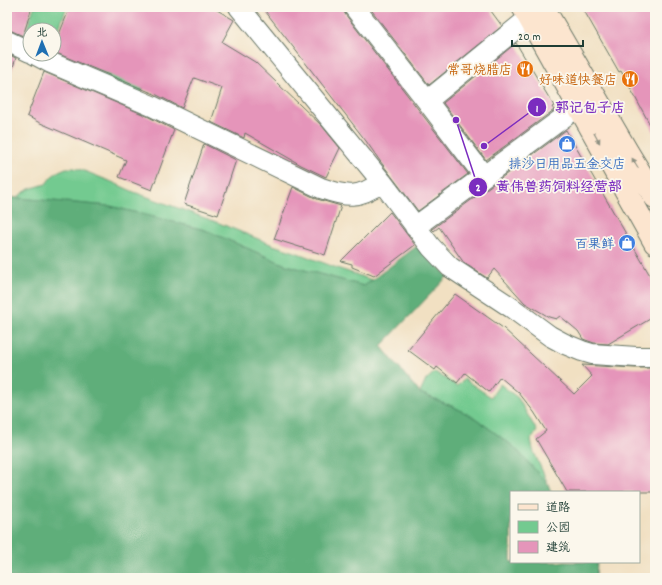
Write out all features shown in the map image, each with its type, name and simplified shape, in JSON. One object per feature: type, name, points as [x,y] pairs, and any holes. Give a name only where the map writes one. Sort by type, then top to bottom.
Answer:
[{"type":"main road","points":[[531,11],[579,106],[655,243]]},
{"type":"main road","points":[[531,11],[624,146],[655,197]]},
{"type":"street","points":[[239,7],[382,182],[431,247],[450,267],[512,308],[550,336],[566,344],[592,354],[655,357]]},
{"type":"street","points":[[354,7],[484,176]]},
{"type":"street","points":[[427,101],[531,11]]},
{"type":"street","points":[[7,41],[22,48]]},
{"type":"street","points":[[49,62],[152,106],[321,188],[348,196],[363,193],[382,182]]},
{"type":"street","points":[[415,227],[579,106]]},
{"type":"green space","points":[[34,7],[67,7],[61,22],[29,22]]},
{"type":"green space","points":[[62,39],[77,45],[158,54],[140,96],[62,58]]},
{"type":"green space","points":[[66,168],[82,170],[134,192],[219,223],[273,245],[372,280],[364,286],[286,265],[205,230],[110,206],[16,198],[29,189],[46,184],[51,177]]},
{"type":"green space","points":[[7,197],[110,206],[205,230],[286,265],[364,286],[417,246],[448,276],[381,346],[420,393],[454,407],[475,418],[514,447],[548,484],[551,491],[510,491],[510,563],[597,563],[596,578],[7,578]]},
{"type":"green space","points":[[435,372],[457,386],[464,379],[491,397],[500,384],[518,398],[537,431],[531,439],[533,450],[548,484],[514,447],[475,418],[454,407],[420,393],[426,380]]},
{"type":"building","points":[[7,7],[32,7],[27,22],[22,22],[22,36],[7,30]]},
{"type":"building","points":[[70,7],[212,7],[234,20],[222,42],[255,62],[322,126],[340,148],[326,177],[301,165],[245,133],[244,138],[211,122],[222,88],[194,78],[182,108],[157,95],[62,55],[62,27]]},
{"type":"building","points":[[262,7],[343,7],[345,14],[468,174],[418,211],[366,141]]},
{"type":"building","points":[[369,7],[488,7],[502,26],[429,85]]},
{"type":"building","points":[[582,7],[655,7],[655,134],[621,71],[619,72]]},
{"type":"building","points":[[516,43],[554,106],[552,107],[554,110],[486,160],[443,103]]},
{"type":"building","points":[[7,54],[16,58],[11,73],[7,72]]},
{"type":"building","points":[[44,72],[147,116],[174,130],[152,190],[119,177],[126,160],[27,116]]},
{"type":"building","points":[[566,130],[655,284],[655,316],[608,344],[594,343],[583,339],[578,331],[560,316],[556,319],[549,317],[525,303],[494,269],[487,278],[464,263],[439,227],[434,231],[432,229]]},
{"type":"building","points":[[204,144],[236,160],[218,215],[184,204]]},
{"type":"building","points":[[293,187],[317,199],[341,206],[325,255],[274,239]]},
{"type":"building","points":[[390,212],[415,245],[374,276],[352,267],[352,264],[341,261]]},
{"type":"building","points":[[455,294],[503,328],[574,394],[592,376],[582,365],[655,368],[655,492],[566,491],[536,439],[546,431],[534,412],[519,393],[500,377],[489,392],[465,373],[457,383],[437,367],[435,370],[408,350]]},
{"type":"place","name":"常哥烧腊店","points":[[525,69]]},
{"type":"place","name":"好味道快餐店","points":[[630,79]]},
{"type":"place","name":"黄伟兽药饲料经营部","points":[[456,120]]},
{"type":"place","name":"排沙日用品五金交店","points":[[567,144]]},
{"type":"place","name":"郭记包子店","points":[[484,146]]},
{"type":"place","name":"百果鲜","points":[[627,243]]}]
